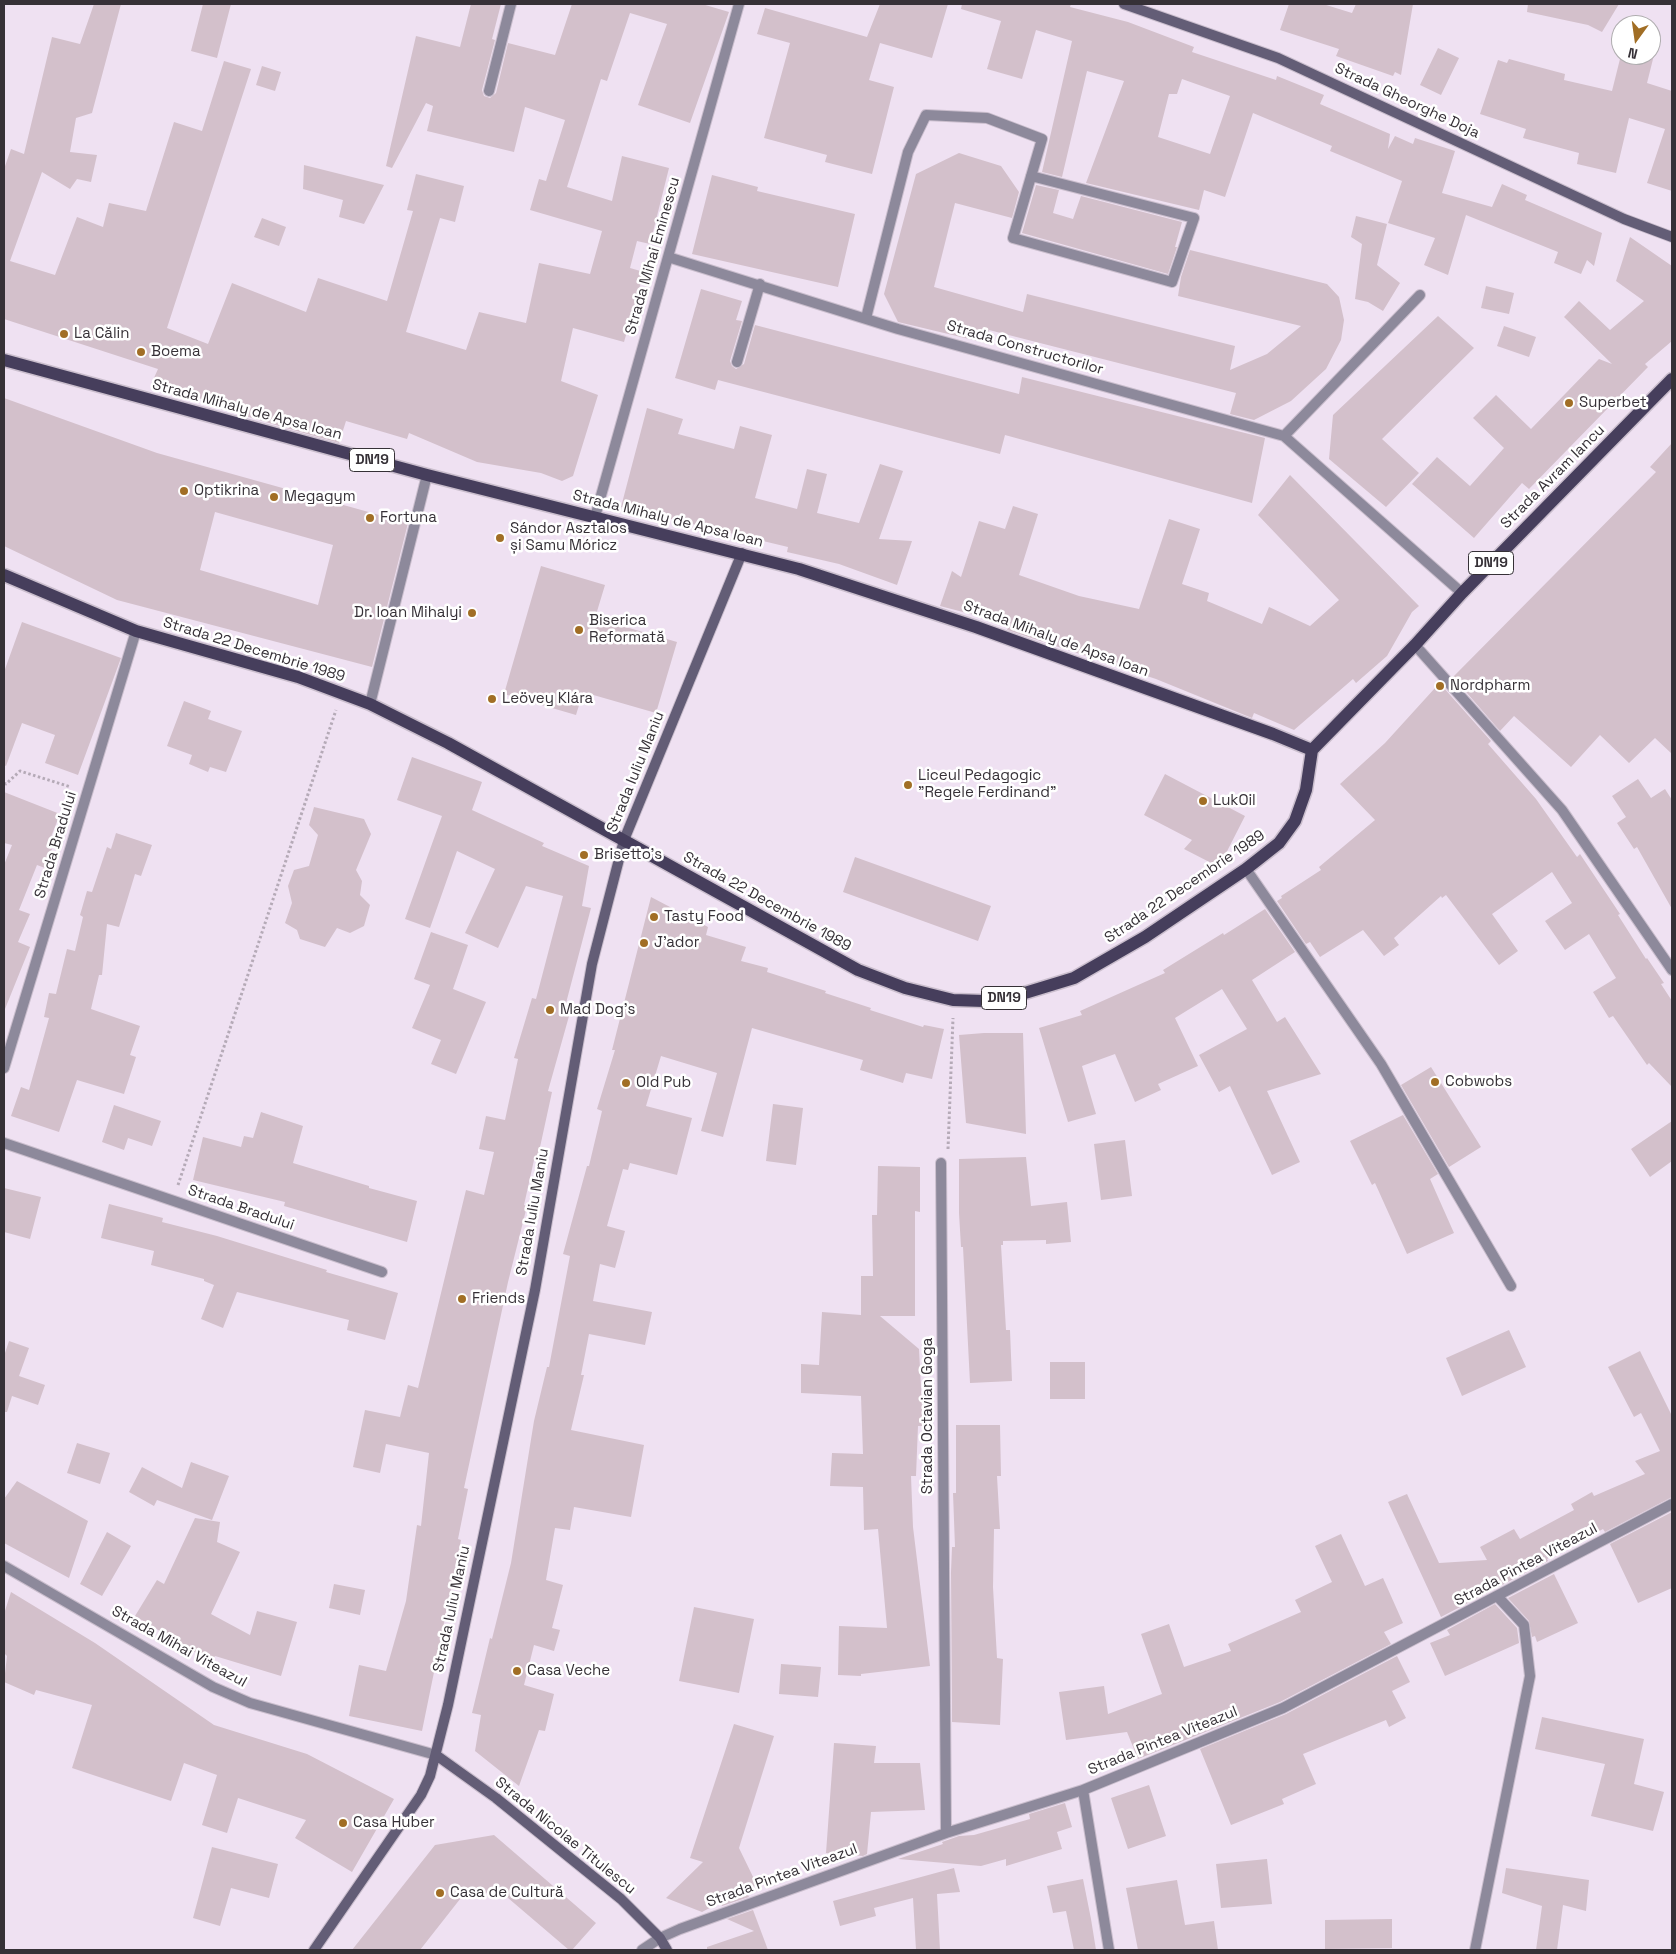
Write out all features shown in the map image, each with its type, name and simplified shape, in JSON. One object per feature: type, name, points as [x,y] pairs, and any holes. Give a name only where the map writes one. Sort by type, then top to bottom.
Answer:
[{"type":"main road","name":"Strada Gheorghe Doja","points":[[1124,4],[1278,58],[1624,219],[1672,236]]},
{"type":"main road","name":"Strada Mihaly de Apsa Ioan","points":[[4,360],[427,475],[742,553],[799,569],[976,627],[1273,734],[1312,750]]},
{"type":"main road","name":"Strada Avram Iancu","points":[[1312,750],[1416,645],[1462,593],[1672,379]]},
{"type":"main road","name":"Strada Iuliu Maniu","points":[[314,1950],[421,1795],[436,1755],[535,1290],[592,964],[624,840],[742,553]]},
{"type":"main road","name":"Strada 22 Decembrie 1989","points":[[4,575],[136,631],[298,677],[370,704],[448,742],[858,970],[905,988],[954,1000],[984,1002],[1015,996],[1074,978],[1145,937],[1246,869],[1279,843],[1295,821],[1306,790],[1312,750]]},
{"type":"main road","name":"Strada Nicolae Titulescu","points":[[436,1755],[496,1798],[621,1900],[660,1938],[667,1950]]},
{"type":"street","points":[[490,91],[511,4]]},
{"type":"street","name":"Strada Mihai Eminescu","points":[[595,517],[739,4]]},
{"type":"street","points":[[866,318],[908,152],[926,115],[987,118],[1042,139],[1031,176],[1013,238],[1172,282],[1194,218],[1031,176]]},
{"type":"street","name":"Strada Constructorilor","points":[[668,257],[866,318],[1284,436],[1462,593]]},
{"type":"street","points":[[737,362],[760,284]]},
{"type":"street","points":[[1284,436],[1420,295]]},
{"type":"street","points":[[370,704],[427,475]]},
{"type":"street","name":"Strada Bradului","points":[[4,1068],[136,631]]},
{"type":"street","points":[[1416,645],[1562,810],[1672,970]]},
{"type":"street","points":[[1246,869],[1381,1064],[1511,1286]]},
{"type":"street","name":"Strada Bradului","points":[[4,1144],[382,1272]]},
{"type":"street","name":"Strada Octavian Goga","points":[[941,1163],[946,1833]]},
{"type":"street","name":"Strada Pintea Viteazul","points":[[642,1950],[660,1938],[946,1833],[1083,1790],[1283,1708],[1498,1597],[1672,1504]]},
{"type":"street","name":"Strada Mihai Viteazul","points":[[4,1566],[214,1687],[259,1705],[436,1755]]},
{"type":"street","points":[[1475,1950],[1530,1676],[1524,1625],[1498,1597]]},
{"type":"street","points":[[1083,1790],[1109,1950]]},
{"type":"path","points":[[173,1200],[342,693]]},
{"type":"path","points":[[4,783],[6,784],[20,771],[72,788]]},
{"type":"path","points":[[941,1163],[948,1153],[954,1000]]},
{"type":"building","points":[[94,4],[121,4],[92,113],[76,118],[70,152],[97,155],[91,182],[77,179],[70,189],[42,172],[10,261],[55,275],[77,217],[103,227],[109,203],[146,211],[174,122],[202,131],[224,61],[251,69],[167,328],[208,344],[232,283],[306,312],[318,278],[387,301],[413,211],[407,210],[416,174],[464,186],[455,222],[440,218],[406,332],[466,350],[479,312],[526,323],[539,263],[590,274],[602,231],[530,210],[539,179],[546,181],[565,120],[525,107],[514,152],[427,131],[433,106],[426,103],[392,168],[386,166],[416,36],[460,47],[471,4],[501,4],[492,39],[495,40],[482,90],[484,96],[490,98],[496,93],[508,43],[555,55],[572,4],[702,4],[729,12],[690,123],[638,105],[667,24],[630,13],[607,81],[601,79],[567,187],[612,201],[622,156],[669,168],[650,244],[637,241],[630,268],[644,272],[624,342],[573,328],[561,381],[598,395],[573,476],[562,481],[541,473],[477,462],[409,433],[407,439],[346,421],[339,443],[242,415],[153,380],[158,369],[4,319],[4,169],[11,149],[24,154],[52,37],[80,44]]},
{"type":"building","points":[[203,4],[231,4],[217,58],[191,51]]},
{"type":"building","points":[[880,4],[948,4],[932,58],[880,43],[869,80],[894,87],[872,174],[825,162],[827,155],[764,138],[790,43],[757,34],[765,8],[867,37]]},
{"type":"building","points":[[962,4],[1071,4],[1070,7],[1128,22],[1194,47],[1192,52],[1276,80],[1277,76],[1324,95],[1320,104],[1390,134],[1388,149],[1395,136],[1413,144],[1415,138],[1455,151],[1442,193],[1492,207],[1502,184],[1527,195],[1525,200],[1602,233],[1594,266],[1587,260],[1581,274],[1554,263],[1558,252],[1466,215],[1448,275],[1424,265],[1435,238],[1388,223],[1402,181],[1330,151],[1332,146],[1253,113],[1225,197],[1204,190],[1199,210],[1086,183],[1124,81],[1087,71],[1062,177],[1042,172],[1072,41],[1036,30],[1022,79],[987,69],[1001,21],[961,9]],"holes":[[[1182,79],[1230,96],[1210,154],[1158,137],[1169,94],[1177,94]]]},
{"type":"building","points":[[1289,4],[1323,4],[1352,13],[1356,4],[1413,4],[1401,75],[1395,72],[1393,76],[1336,56],[1339,49],[1280,30]]},
{"type":"building","points":[[1528,4],[1619,4],[1602,32],[1588,25],[1527,12]]},
{"type":"building","points":[[1438,48],[1459,58],[1441,95],[1420,85]]},
{"type":"building","points":[[1509,59],[1565,74],[1564,80],[1612,91],[1618,65],[1652,65],[1647,83],[1672,91],[1672,191],[1647,183],[1665,129],[1629,118],[1616,173],[1577,164],[1579,153],[1523,138],[1526,129],[1480,114],[1498,60],[1507,63]]},
{"type":"building","points":[[262,66],[281,72],[275,91],[256,85]]},
{"type":"building","points":[[959,153],[1001,166],[1019,192],[1012,218],[955,203],[934,287],[1023,312],[1027,294],[1235,346],[1230,370],[1267,354],[1301,326],[1178,296],[1181,277],[1190,250],[1327,284],[1339,297],[1344,320],[1341,340],[1326,369],[1291,401],[1254,420],[1230,414],[1236,393],[989,330],[986,343],[898,322],[884,294],[916,174]]},
{"type":"building","points":[[304,165],[384,185],[364,224],[339,217],[343,200],[303,189]]},
{"type":"building","points":[[712,175],[758,187],[757,191],[855,214],[838,287],[692,254]]},
{"type":"building","points":[[1036,185],[1059,190],[1053,213],[1073,219],[1081,196],[1182,222],[1175,247],[1177,247],[1168,274],[1022,233]]},
{"type":"building","points":[[1356,216],[1387,224],[1377,265],[1400,283],[1383,311],[1368,302],[1355,299],[1362,244],[1351,237]]},
{"type":"building","points":[[262,218],[286,227],[279,246],[254,237]]},
{"type":"building","points":[[1630,237],[1672,266],[1672,341],[1645,364],[1648,367],[1529,489],[1522,483],[1474,538],[1412,484],[1437,457],[1470,486],[1504,448],[1473,418],[1496,395],[1531,429],[1599,359],[1612,364],[1564,317],[1579,301],[1610,330],[1644,301],[1616,281]]},
{"type":"building","points":[[1486,286],[1514,293],[1509,314],[1481,308]]},
{"type":"building","points":[[701,289],[742,301],[736,320],[742,321],[730,361],[736,369],[744,364],[755,325],[1019,394],[1022,377],[1265,438],[1252,503],[1005,435],[1000,454],[718,380],[715,390],[675,378]]},
{"type":"building","points":[[1438,316],[1474,348],[1382,439],[1419,473],[1386,507],[1329,459],[1333,415]]},
{"type":"building","points":[[1504,326],[1536,337],[1529,357],[1497,346]]},
{"type":"building","points":[[4,398],[157,453],[408,523],[372,667],[117,600],[4,546]],"holes":[[[215,512],[333,545],[318,605],[200,570]]]},
{"type":"building","points":[[647,408],[683,419],[678,434],[734,449],[740,426],[772,435],[755,498],[797,509],[807,469],[827,474],[817,513],[859,523],[880,464],[903,471],[879,539],[912,541],[897,585],[839,564],[787,552],[788,547],[621,507]]},
{"type":"building","points":[[1672,443],[1672,754],[1655,738],[1629,763],[1600,735],[1571,767],[1514,716],[1500,731],[1453,677],[1656,472],[1650,467]]},
{"type":"building","points":[[1290,475],[1419,606],[1412,612],[1387,656],[1356,683],[1353,679],[1294,730],[1254,713],[1252,718],[1156,679],[1007,630],[1009,624],[940,606],[952,571],[961,577],[979,521],[1005,529],[1013,506],[1038,514],[1019,575],[1079,596],[1139,609],[1169,519],[1200,529],[1182,584],[1209,593],[1207,601],[1262,624],[1269,607],[1310,626],[1339,600],[1258,515]]},
{"type":"building","name":"Biserica Reformată","points":[[541,566],[605,585],[595,618],[677,642],[656,713],[583,692],[576,715],[504,694]]},
{"type":"building","points":[[22,622],[121,658],[78,775],[45,763],[55,735],[22,723],[6,766],[4,765],[4,672]]},
{"type":"building","points":[[1443,687],[1491,741],[1488,744],[1536,799],[1577,857],[1580,854],[1620,914],[1618,915],[1646,959],[1664,983],[1661,984],[1672,1001],[1672,1087],[1649,1063],[1647,1065],[1613,1016],[1609,1018],[1593,992],[1616,978],[1589,934],[1565,950],[1545,921],[1572,903],[1552,872],[1492,914],[1518,951],[1499,965],[1446,895],[1442,898],[1441,896],[1394,938],[1399,945],[1384,956],[1363,930],[1320,957],[1310,942],[1306,944],[1277,901],[1282,898],[1281,896],[1321,870],[1319,867],[1375,820],[1340,784],[1385,743],[1435,688],[1439,691]]},
{"type":"building","points":[[184,701],[211,711],[208,719],[242,731],[226,772],[210,767],[208,772],[189,764],[192,755],[167,746]]},
{"type":"building","points":[[412,757],[482,782],[472,810],[544,843],[542,846],[589,866],[582,906],[591,908],[565,1007],[571,1009],[548,1091],[552,1092],[537,1161],[534,1160],[524,1205],[527,1206],[508,1282],[464,1488],[468,1489],[458,1539],[461,1540],[422,1731],[349,1716],[359,1665],[386,1671],[406,1601],[417,1525],[421,1526],[429,1453],[386,1444],[380,1473],[353,1467],[365,1410],[400,1417],[408,1385],[418,1388],[466,1190],[484,1195],[494,1152],[479,1149],[486,1116],[505,1120],[518,1059],[514,1058],[532,998],[536,999],[563,896],[526,886],[498,948],[465,933],[495,869],[457,851],[430,928],[405,919],[442,816],[397,800]]},
{"type":"building","points":[[1165,774],[1245,816],[1219,867],[1184,849],[1192,840],[1144,815]]},
{"type":"building","points":[[1638,779],[1651,798],[1665,789],[1672,800],[1672,909],[1637,847],[1634,849],[1617,823],[1626,817],[1612,796]]},
{"type":"building","points":[[4,792],[60,814],[47,847],[52,849],[45,868],[37,865],[19,910],[30,914],[18,942],[30,947],[5,1009],[4,865],[12,845],[4,843]]},
{"type":"building","points":[[314,807],[364,819],[371,834],[356,870],[362,881],[360,895],[370,905],[364,926],[350,933],[337,928],[325,947],[300,939],[297,930],[285,923],[292,903],[288,886],[294,870],[309,866],[318,835],[309,825]]},
{"type":"building","points":[[116,833],[152,845],[141,876],[135,874],[119,927],[107,924],[102,975],[99,975],[91,1009],[140,1026],[130,1055],[136,1057],[124,1094],[77,1080],[59,1132],[11,1116],[21,1087],[29,1090],[49,1018],[44,1017],[49,993],[56,994],[67,949],[75,951],[83,917],[80,915],[87,891],[92,892],[107,847],[111,849]]},
{"type":"building","points":[[855,857],[991,906],[978,941],[843,892]]},
{"type":"building","points":[[651,897],[708,927],[706,935],[746,947],[741,961],[768,968],[767,972],[826,991],[825,993],[871,1008],[870,1010],[923,1027],[924,1025],[944,1029],[932,1079],[906,1073],[903,1083],[860,1070],[863,1060],[752,1028],[723,1137],[701,1131],[717,1073],[661,1056],[646,1106],[692,1118],[677,1175],[630,1163],[628,1170],[623,1169],[607,1226],[625,1231],[615,1268],[600,1264],[593,1301],[652,1312],[645,1345],[589,1334],[581,1375],[584,1375],[571,1430],[644,1445],[631,1517],[574,1507],[570,1530],[555,1528],[546,1580],[563,1585],[552,1628],[560,1630],[554,1651],[534,1645],[524,1685],[554,1694],[545,1731],[539,1730],[519,1786],[475,1751],[481,1715],[472,1713],[511,1563],[534,1421],[547,1367],[549,1367],[570,1256],[563,1254],[587,1166],[589,1166],[602,1111],[597,1109],[615,1050],[612,1050]]},
{"type":"building","points":[[1265,909],[1295,952],[1252,980],[1277,1022],[1285,1017],[1321,1074],[1267,1091],[1300,1162],[1272,1175],[1230,1086],[1219,1092],[1199,1055],[1247,1029],[1222,989],[1175,1018],[1198,1066],[1158,1084],[1161,1090],[1135,1102],[1115,1054],[1082,1066],[1096,1114],[1068,1122],[1039,1028],[1082,1015],[1080,1011],[1165,973],[1163,970]]},
{"type":"building","points":[[431,932],[468,945],[453,989],[486,1002],[456,1074],[431,1064],[441,1040],[412,1028],[430,985],[414,979]]},
{"type":"building","points":[[1023,1033],[1026,1134],[966,1123],[959,1035]]},
{"type":"building","points":[[1431,1067],[1481,1147],[1449,1167],[1401,1085]]},
{"type":"building","points":[[773,1104],[803,1108],[796,1165],[766,1161]]},
{"type":"building","points":[[114,1105],[161,1121],[152,1146],[128,1138],[124,1150],[102,1142]]},
{"type":"building","points":[[261,1112],[303,1126],[293,1163],[369,1186],[369,1188],[417,1201],[407,1242],[284,1206],[285,1202],[193,1180],[203,1137],[241,1147],[244,1136],[253,1138]]},
{"type":"building","points":[[1403,1115],[1438,1174],[1430,1179],[1454,1233],[1407,1254],[1375,1183],[1372,1185],[1350,1141]]},
{"type":"building","points":[[1672,1121],[1672,1161],[1650,1177],[1631,1149]]},
{"type":"building","points":[[1125,1140],[1132,1196],[1101,1200],[1094,1144]]},
{"type":"building","points":[[1026,1157],[1031,1206],[1067,1202],[1071,1242],[1046,1244],[1046,1240],[1003,1241],[1003,1245],[1001,1245],[1006,1330],[1010,1330],[1012,1381],[970,1383],[963,1247],[961,1247],[959,1213],[959,1159]]},
{"type":"building","points":[[878,1166],[920,1167],[920,1212],[915,1211],[915,1316],[880,1316],[919,1349],[923,1426],[918,1426],[916,1476],[911,1476],[913,1527],[930,1666],[861,1674],[861,1676],[838,1675],[839,1626],[887,1628],[878,1529],[864,1530],[863,1487],[830,1486],[832,1453],[863,1454],[861,1396],[801,1393],[801,1364],[819,1365],[822,1312],[861,1315],[861,1276],[873,1276],[872,1215],[877,1215]]},
{"type":"building","points":[[4,1188],[41,1197],[30,1239],[4,1232]]},
{"type":"building","points":[[109,1204],[163,1218],[162,1222],[217,1236],[327,1270],[326,1272],[398,1293],[385,1340],[347,1330],[349,1320],[237,1292],[223,1328],[201,1319],[214,1285],[204,1281],[204,1279],[151,1265],[154,1251],[101,1238]]},
{"type":"building","points":[[1509,1330],[1526,1367],[1462,1396],[1446,1358]]},
{"type":"building","points":[[9,1341],[29,1348],[19,1376],[45,1385],[38,1405],[12,1396],[7,1412],[4,1412],[4,1356]]},
{"type":"building","points":[[1640,1351],[1672,1416],[1672,1497],[1605,1532],[1603,1529],[1547,1559],[1548,1561],[1441,1617],[1388,1502],[1407,1494],[1439,1563],[1487,1560],[1480,1547],[1514,1529],[1520,1539],[1574,1510],[1571,1504],[1592,1492],[1594,1496],[1645,1474],[1635,1461],[1660,1451],[1641,1413],[1634,1417],[1608,1367]]},
{"type":"building","points":[[1050,1362],[1085,1362],[1085,1399],[1050,1399]]},
{"type":"building","points":[[956,1425],[1000,1425],[1001,1476],[997,1476],[1000,1529],[994,1529],[993,1587],[997,1658],[1003,1659],[1000,1725],[952,1722],[951,1572],[952,1547],[955,1547],[953,1493],[956,1493]]},
{"type":"building","points":[[77,1443],[110,1453],[100,1484],[67,1473]]},
{"type":"building","points":[[191,1462],[229,1476],[212,1520],[157,1500],[154,1506],[129,1492],[142,1467],[182,1488]]},
{"type":"building","points":[[17,1481],[88,1521],[69,1578],[4,1543],[4,1499]]},
{"type":"building","points":[[1672,1512],[1672,1588],[1638,1603],[1610,1544]]},
{"type":"building","points":[[195,1518],[220,1522],[217,1542],[240,1552],[211,1614],[250,1635],[257,1611],[297,1622],[281,1676],[215,1656],[211,1662],[135,1616],[157,1580],[164,1584]]},
{"type":"building","points":[[107,1532],[131,1546],[102,1596],[80,1584]]},
{"type":"building","points":[[1341,1534],[1365,1586],[1383,1578],[1403,1623],[1384,1632],[1391,1644],[1280,1702],[1138,1759],[1127,1732],[1066,1740],[1059,1692],[1104,1686],[1108,1714],[1162,1694],[1141,1634],[1169,1624],[1184,1667],[1231,1651],[1228,1644],[1301,1612],[1295,1600],[1332,1582],[1315,1546]]},
{"type":"building","points":[[1554,1574],[1578,1623],[1537,1642],[1535,1636],[1532,1637],[1529,1621],[1508,1598]]},
{"type":"building","points":[[334,1584],[365,1590],[360,1615],[329,1608]]},
{"type":"building","points":[[11,1592],[95,1643],[214,1725],[307,1754],[394,1799],[352,1872],[295,1838],[306,1820],[238,1798],[227,1833],[202,1825],[217,1775],[184,1763],[171,1801],[72,1768],[92,1705],[36,1690],[34,1695],[4,1682],[7,1656],[4,1653],[4,1614]]},
{"type":"building","points":[[1495,1604],[1517,1628],[1519,1643],[1445,1676],[1430,1643],[1450,1635],[1447,1630]]},
{"type":"building","points":[[694,1607],[754,1619],[739,1693],[679,1681]]},
{"type":"building","points":[[1397,1656],[1410,1682],[1392,1691],[1406,1718],[1389,1727],[1386,1720],[1303,1754],[1316,1784],[1282,1799],[1284,1804],[1231,1825],[1200,1749],[1286,1714]]},
{"type":"building","points":[[781,1664],[821,1667],[818,1697],[779,1694]]},
{"type":"building","points":[[1542,1717],[1644,1739],[1634,1784],[1664,1792],[1653,1831],[1591,1816],[1605,1764],[1535,1749]]},
{"type":"building","points":[[734,1724],[774,1736],[739,1848],[757,1885],[746,1890],[749,1897],[722,1906],[721,1902],[702,1912],[666,1898],[703,1862],[690,1858]]},
{"type":"building","points":[[834,1743],[876,1746],[874,1763],[920,1763],[925,1810],[871,1812],[867,1854],[863,1856],[826,1853]]},
{"type":"building","points":[[1149,1785],[1166,1836],[1128,1849],[1111,1798]]},
{"type":"building","points":[[1065,1803],[1072,1827],[1057,1832],[1062,1849],[1006,1866],[1006,1859],[981,1866],[898,1859],[943,1844],[942,1842],[959,1836],[974,1835],[1030,1819],[1029,1814]]},
{"type":"building","name":"Casa de Cultură","points":[[494,1835],[596,1923],[572,1950],[569,1950],[501,1892],[464,1894],[420,1950],[352,1950],[435,1845]]},
{"type":"building","points":[[212,1847],[278,1864],[269,1898],[231,1888],[220,1926],[193,1918]]},
{"type":"building","points":[[1267,1859],[1272,1904],[1221,1908],[1216,1864]]},
{"type":"building","points":[[954,1868],[960,1892],[937,1894],[940,1950],[916,1950],[913,1898],[874,1908],[876,1916],[840,1926],[833,1901]]},
{"type":"building","points":[[1506,1868],[1589,1880],[1586,1911],[1563,1905],[1557,1950],[1536,1950],[1542,1906],[1502,1893]]},
{"type":"building","points":[[1083,1879],[1096,1950],[1074,1950],[1066,1911],[1053,1913],[1047,1886]]},
{"type":"building","points":[[1177,1880],[1185,1925],[1214,1921],[1218,1950],[1138,1950],[1126,1888]]},
{"type":"building","points":[[753,1910],[768,1950],[707,1950],[707,1947],[754,1931],[727,1919]]},
{"type":"building","points":[[1392,1919],[1392,1948],[1325,1949],[1325,1920]]},
{"type":"place","name":"La Călin","points":[[64,334]]},
{"type":"place","name":"Boema","points":[[141,352]]},
{"type":"place","name":"Superbet","points":[[1569,403]]},
{"type":"place","name":"Optikrina","points":[[184,491]]},
{"type":"place","name":"Megagym","points":[[274,497]]},
{"type":"place","name":"Fortuna","points":[[370,518]]},
{"type":"place","name":"Sándor Asztalos și Samu Móricz","points":[[500,538]]},
{"type":"place","name":"Dr. Ioan Mihalyi","points":[[472,613]]},
{"type":"place","name":"Biserica Reformată","points":[[579,630]]},
{"type":"place","name":"Nordpharm","points":[[1440,686]]},
{"type":"place","name":"Leövey Klára","points":[[492,699]]},
{"type":"place","name":"Liceul Pedagogic \"Regele Ferdinand\"","points":[[908,785]]},
{"type":"place","name":"LukOil","points":[[1203,801]]},
{"type":"place","name":"Brisetto's","points":[[584,855]]},
{"type":"place","name":"Tasty Food","points":[[654,917]]},
{"type":"place","name":"J'ador","points":[[644,943]]},
{"type":"place","name":"Mad Dog's","points":[[550,1010]]},
{"type":"place","name":"Cobwobs","points":[[1435,1082]]},
{"type":"place","name":"Old Pub","points":[[626,1083]]},
{"type":"place","name":"Friends","points":[[462,1299]]},
{"type":"place","name":"Casa Veche","points":[[517,1671]]},
{"type":"place","name":"Casa Huber","points":[[343,1823]]},
{"type":"place","name":"Casa de Cultură","points":[[440,1893]]}]
